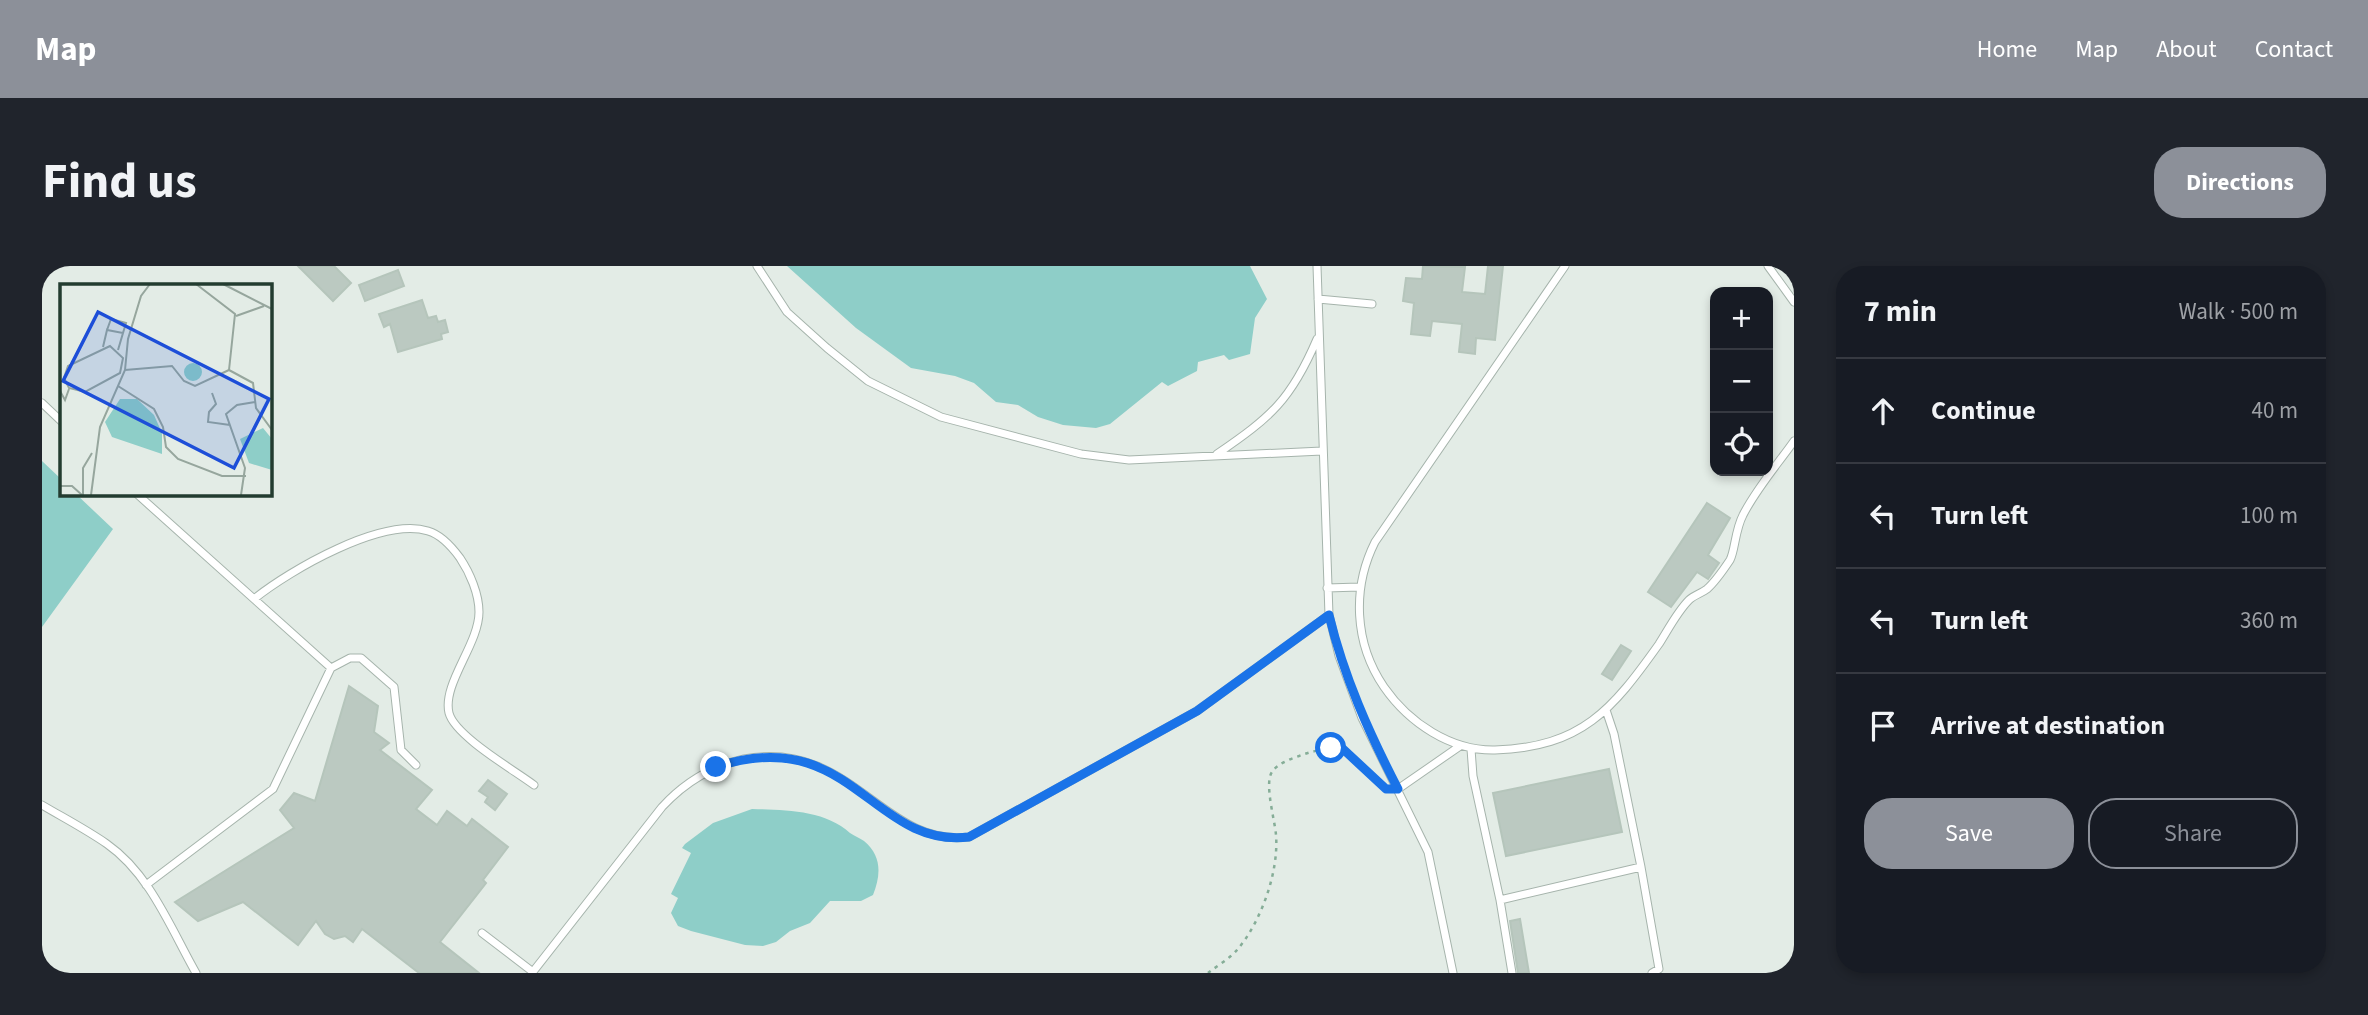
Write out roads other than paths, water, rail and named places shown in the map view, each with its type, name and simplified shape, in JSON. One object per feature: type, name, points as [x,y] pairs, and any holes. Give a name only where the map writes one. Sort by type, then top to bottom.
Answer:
[{"type":"lane","points":[[757,266],[787,312],[867,381],[941,417],[1081,454],[1129,460],[1322,451]]},
{"type":"lane","points":[[1317,266],[1329,615],[1339,656],[1363,718],[1428,852],[1436,877],[1453,973]]},
{"type":"lane","points":[[1768,266],[1794,302]]},
{"type":"lane","points":[[1564,267],[1375,542],[1363,566],[1359,587],[1363,636],[1383,685],[1397,704],[1428,730],[1471,749],[1531,748],[1549,744],[1580,729],[1606,710],[1630,683],[1689,600],[1708,588],[1731,557],[1733,536],[1743,513],[1794,441]]},
{"type":"lane","points":[[1318,299],[1372,304]]},
{"type":"lane","points":[[1216,455],[1273,414],[1302,375],[1319,335]]},
{"type":"lane","points":[[42,403],[60,420]]},
{"type":"lane","points":[[138,495],[331,668]]},
{"type":"lane","points":[[254,599],[275,582],[379,532],[415,529],[441,538],[462,561],[471,579],[479,614],[476,631],[449,701],[449,714],[461,731],[534,785]]},
{"type":"lane","points":[[1327,588],[1359,587]]},
{"type":"lane","points":[[482,933],[533,972],[662,807],[686,784],[716,767],[765,756],[809,762],[843,777],[913,828],[940,838],[969,837],[1197,711],[1329,615]]},
{"type":"lane","points":[[146,885],[273,789],[331,668],[351,658],[361,658],[394,687],[401,750],[416,765]]},
{"type":"lane","points":[[1606,710],[1614,734],[1659,969],[1652,973]]},
{"type":"lane","points":[[1398,789],[1461,746]]},
{"type":"lane","points":[[1471,749],[1473,776],[1500,900],[1512,973]]},
{"type":"lane","points":[[42,805],[108,845],[146,885],[196,973]]},
{"type":"lane","points":[[1500,900],[1641,867]]},
{"type":"water","points":[[787,266],[1250,266],[1267,299],[1255,318],[1250,354],[1229,360],[1224,355],[1198,362],[1197,371],[1168,386],[1162,382],[1110,424],[1096,428],[1063,425],[1038,417],[1018,405],[996,402],[974,383],[955,376],[911,368],[856,328]]},
{"type":"water","points":[[42,461],[60,478],[60,495],[77,495],[113,529],[42,627]]},
{"type":"water","points":[[752,809],[791,811],[817,816],[840,825],[864,841],[877,859],[878,880],[873,895],[861,901],[830,901],[810,923],[790,931],[776,942],[763,946],[745,945],[678,926],[671,913],[678,898],[671,894],[691,853],[682,848],[713,823]]}]
